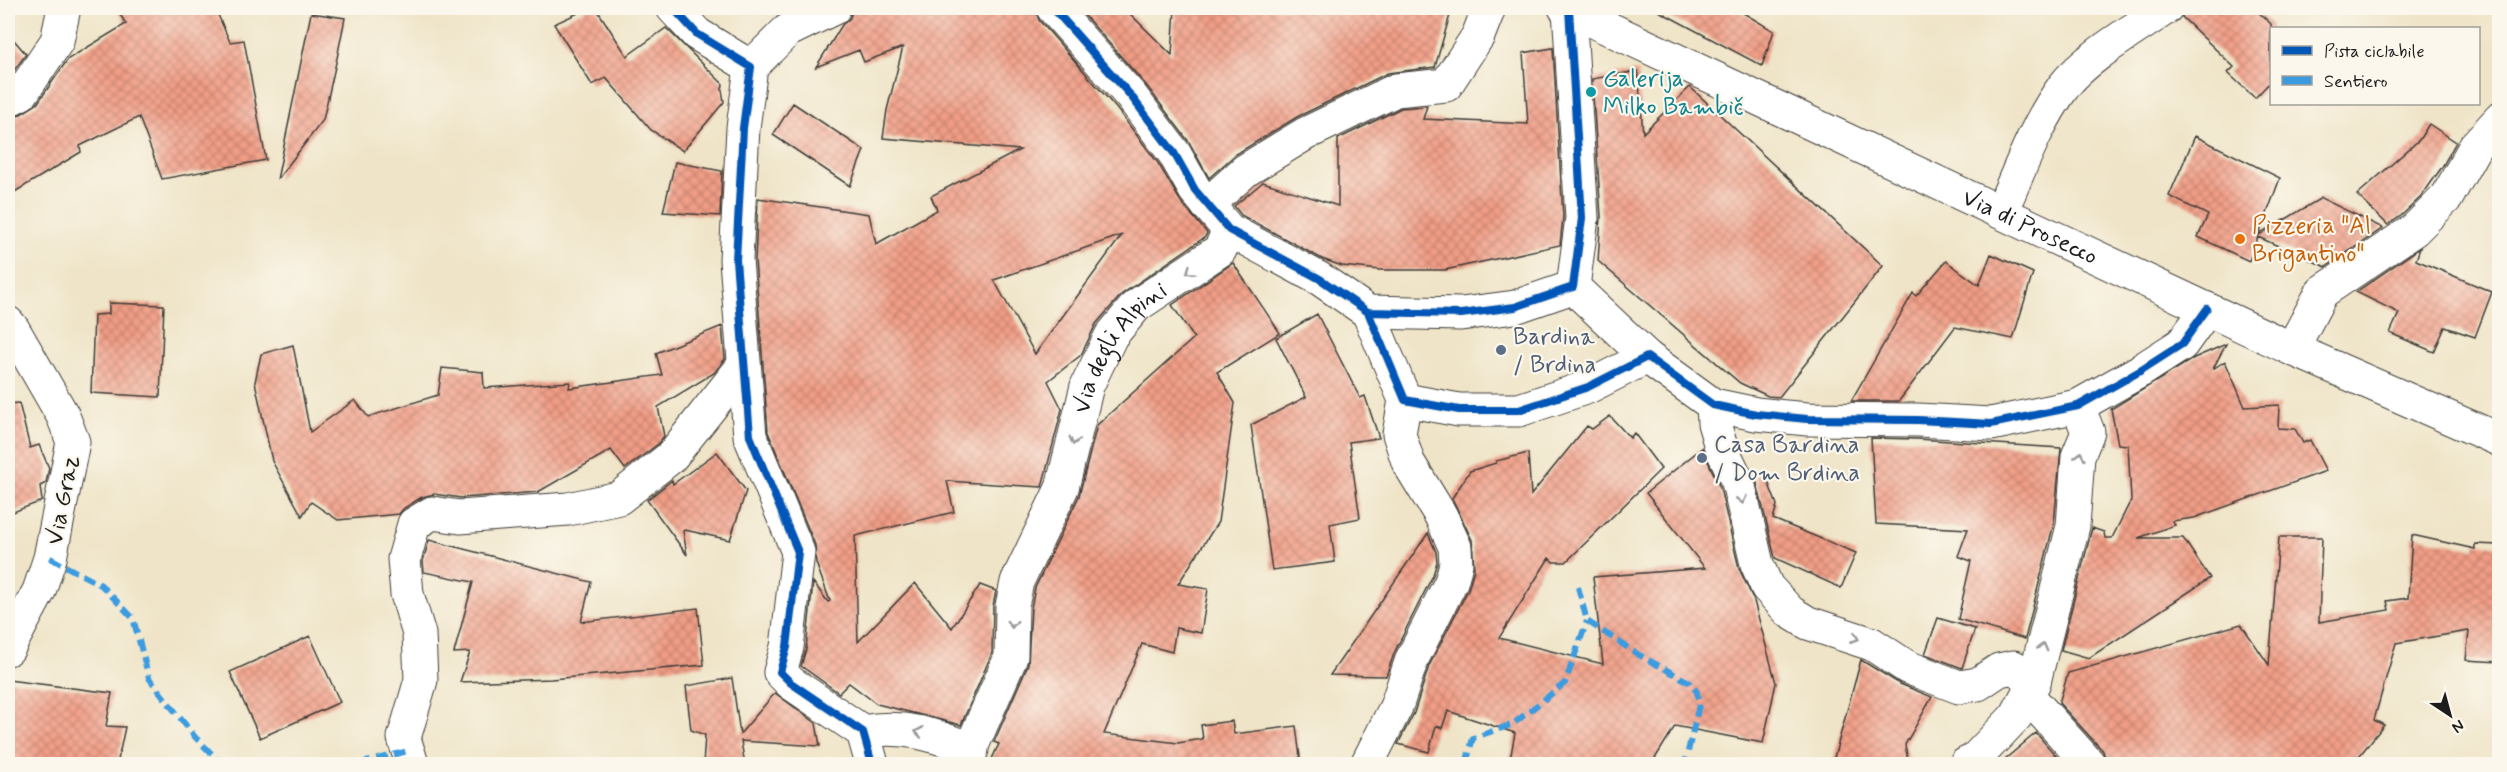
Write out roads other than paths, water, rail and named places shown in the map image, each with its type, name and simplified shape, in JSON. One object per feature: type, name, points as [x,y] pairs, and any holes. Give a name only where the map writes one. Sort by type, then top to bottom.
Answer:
[{"type":"street","points":[[8,100],[22,93],[57,41],[64,8]]},
{"type":"street","points":[[673,8],[697,34],[751,66]]},
{"type":"street","points":[[834,8],[787,31],[751,66],[743,128],[736,260],[750,436],[798,552],[787,647],[780,672],[791,683],[863,732],[872,765]]},
{"type":"street","points":[[1053,8],[1131,96],[1174,153],[1195,190],[1229,230],[1320,279],[1368,312],[1405,400],[1399,434],[1408,462],[1451,537],[1455,547],[1456,564],[1451,582],[1412,659],[1396,707],[1367,765]]},
{"type":"street","points":[[1207,205],[1246,170],[1305,134],[1396,90],[1446,85],[1478,36],[1489,8]]},
{"type":"street","points":[[2001,212],[2039,125],[2066,84],[2101,53],[2166,8]]},
{"type":"street","points":[[1573,287],[1582,218],[1581,11]]},
{"type":"street","name":"Via di Prosecco","points":[[1581,11],[2292,349],[2499,440]]},
{"type":"street","points":[[2292,349],[2322,292],[2414,230],[2447,197],[2476,145],[2499,119]]},
{"type":"street","name":"Via degli Alpini","points":[[968,757],[1011,657],[1012,606],[1017,582],[1062,488],[1087,386],[1111,336],[1136,306],[1220,250],[1229,230]]},
{"type":"street","points":[[1368,312],[1461,314],[1515,307],[1573,287]]},
{"type":"street","points":[[1573,287],[1647,357],[1713,405],[1756,414],[1807,419],[1918,420],[1991,424],[2078,406],[2182,344],[2207,309]]},
{"type":"street","name":"Via Graz","points":[[8,323],[14,328],[63,416],[73,442],[50,558],[39,591],[8,649]]},
{"type":"street","points":[[1405,400],[1459,410],[1519,410],[1588,387],[1647,357]]},
{"type":"street","points":[[412,765],[404,738],[422,680],[419,634],[406,594],[404,559],[414,524],[432,513],[460,517],[568,508],[619,498],[671,457],[744,365]]},
{"type":"street","points":[[1713,405],[1714,423],[1721,447],[1738,482],[1757,564],[1767,587],[1790,612],[1808,623],[1872,645],[1907,667],[1959,687],[1978,684],[1999,670],[2014,667],[2089,765]]},
{"type":"street","points":[[1966,765],[1974,760],[2016,716],[2031,689],[2073,526],[2078,456],[2088,432],[2078,406]]},
{"type":"street","points":[[863,732],[883,728],[938,736],[968,757]]},
{"type":"place","name":"Galerija Milko Bambič","points":[[1591,92]]},
{"type":"place","name":"Pizzeria \"Al Brigantino\"","points":[[2240,239]]},
{"type":"place","name":"Bardina / Brdina","points":[[1501,350]]},
{"type":"place","name":"Casa Bardina / Dom Brdina","points":[[1702,458]]}]
